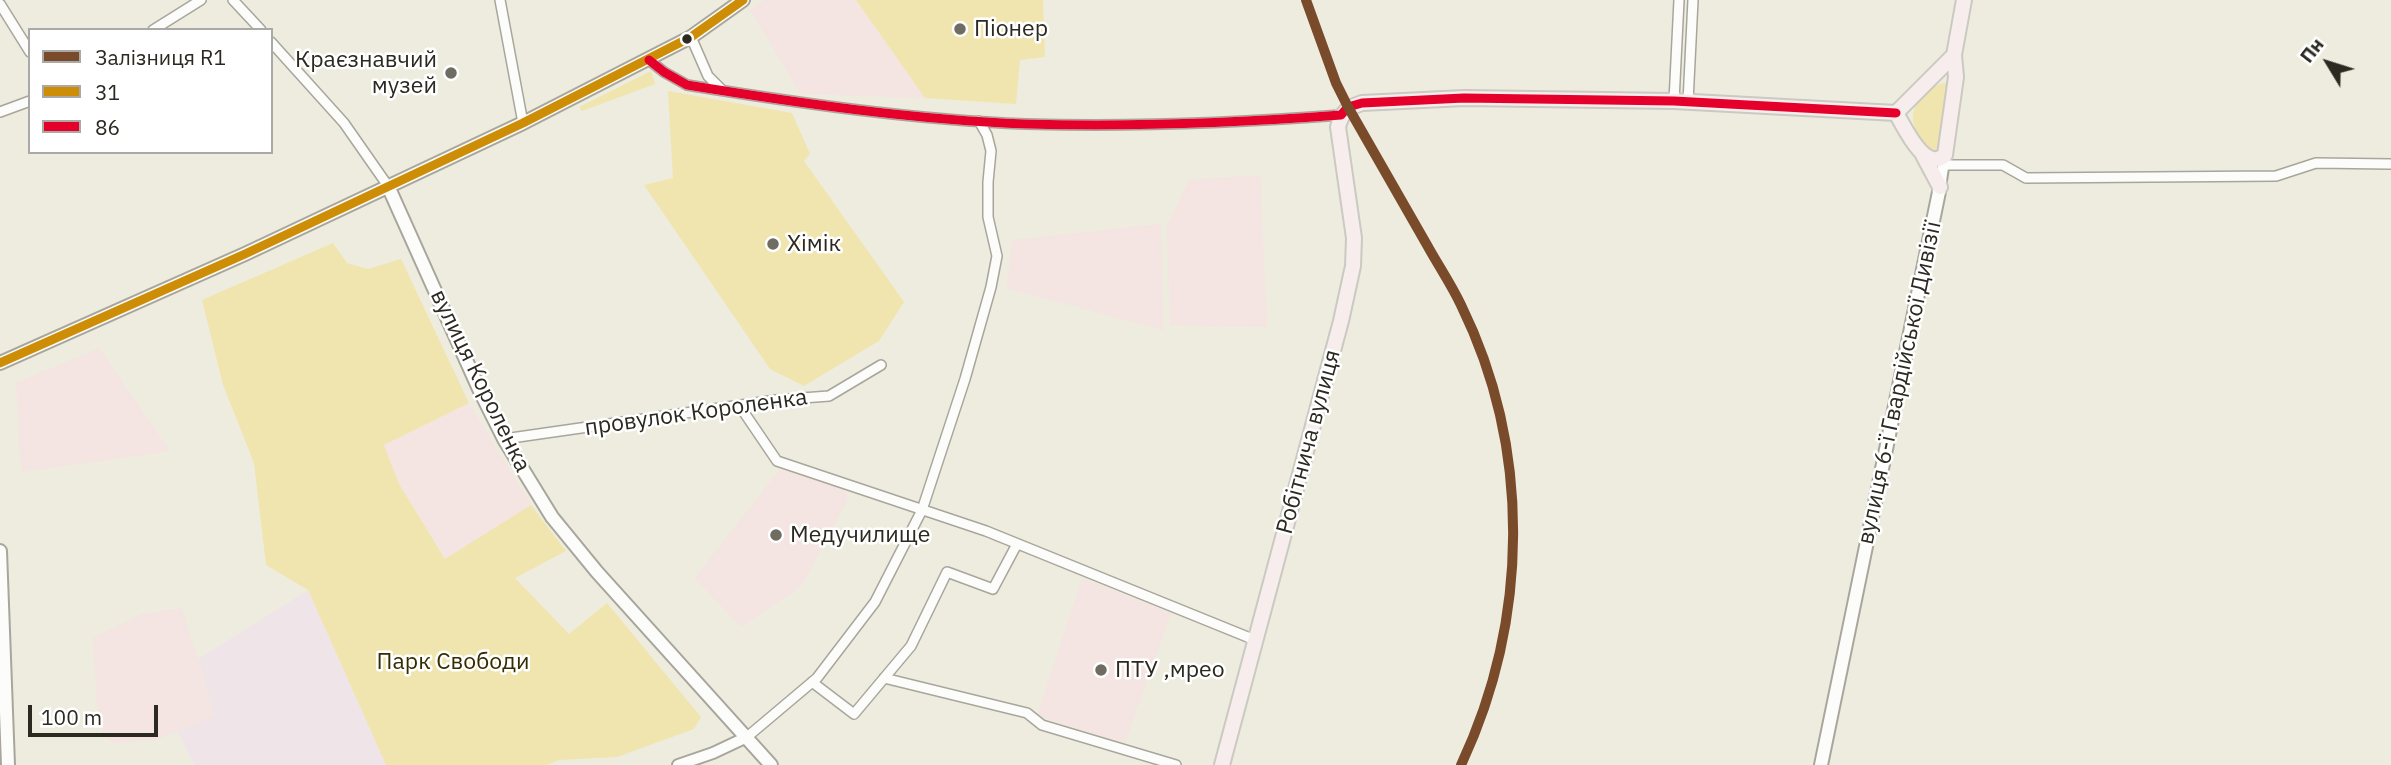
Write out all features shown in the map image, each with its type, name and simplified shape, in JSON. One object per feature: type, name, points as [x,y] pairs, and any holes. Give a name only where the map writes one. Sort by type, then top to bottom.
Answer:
[{"type":"main road","points":[[0,363],[244,254],[523,123],[691,37],[743,0]]},
{"type":"main road","name":"вулиця 6-ї Гвардійської Дивізії","points":[[1944,160],[1955,82],[1954,55],[1964,0]]},
{"type":"main road","points":[[1341,115],[1348,107],[1362,103],[1464,98],[1527,101],[1681,101],[1896,113],[1954,55]]},
{"type":"main road","points":[[1932,78],[1949,77],[1955,82]]},
{"type":"main road","points":[[1896,113],[1940,187]]},
{"type":"main road","name":"Робітнича вулиця","points":[[1222,765],[1341,321],[1353,266],[1354,238],[1338,127],[1341,115]]},
{"type":"main road","points":[[1922,154],[1932,160],[1944,160]]},
{"type":"main road","name":"вулиця Короленка","points":[[388,186],[479,389],[504,439],[552,517],[634,614],[771,765]]},
{"type":"main road","name":"вулиця 6-ї Гвардійської Дивізії","points":[[1821,765],[1940,187]]},
{"type":"main road","points":[[0,551],[8,765]]},
{"type":"street","points":[[156,28],[201,0]]},
{"type":"street","points":[[233,0],[259,28]]},
{"type":"street","points":[[500,0],[523,123]]},
{"type":"street","points":[[1679,0],[1681,101]]},
{"type":"street","points":[[1681,101],[1693,0]]},
{"type":"street","points":[[0,4],[28,49]]},
{"type":"street","points":[[691,37],[708,76],[721,89]]},
{"type":"street","name":"вулиця Короленка","points":[[273,44],[344,123],[388,186]]},
{"type":"street","points":[[649,60],[687,85],[856,109],[979,121],[1181,125],[1341,115]]},
{"type":"street","points":[[0,113],[28,102]]},
{"type":"street","points":[[678,765],[747,737],[812,682],[875,602],[922,510],[965,379],[991,288],[997,256],[988,217],[990,150],[987,135],[979,121]]},
{"type":"street","points":[[1944,160],[2003,166],[2026,178],[2276,176],[2316,163],[2391,164]]},
{"type":"street","name":"вулиця 6-ї Гвардійської Дивізії","points":[[1940,187],[1944,160]]},
{"type":"street","name":"провулок Короленка","points":[[504,439],[739,405],[829,396],[881,365]]},
{"type":"street","points":[[739,405],[776,461],[1017,544],[1255,640]]},
{"type":"street","points":[[812,682],[854,714],[887,678],[911,646],[947,572],[993,589],[1017,544]]},
{"type":"street","points":[[887,678],[1027,713],[1042,724],[1176,765]]},
{"type":"shaded area","points":[[764,0],[856,0],[925,98],[801,94],[750,10]]},
{"type":"shaded area","points":[[1260,175],[1267,327],[1170,325],[1167,226],[1189,180]]},
{"type":"shaded area","points":[[1161,224],[1163,330],[1006,288],[1013,240]]},
{"type":"shaded area","points":[[99,348],[170,451],[21,472],[16,383]]},
{"type":"shaded area","points":[[469,403],[531,505],[446,559],[399,484],[384,445]]},
{"type":"shaded area","points":[[780,469],[845,490],[848,499],[800,588],[741,627],[695,578]]},
{"type":"shaded area","points":[[1082,578],[1171,613],[1125,743],[1037,716]]},
{"type":"shaded area","points":[[308,590],[386,765],[194,765],[177,731],[215,716],[198,659]]},
{"type":"shaded area","points":[[182,608],[215,716],[156,740],[114,743],[104,736],[97,706],[93,638],[142,614]]},
{"type":"green space","name":"Піонер","points":[[856,0],[1043,0],[1045,57],[1020,60],[1016,104],[925,98]]},
{"type":"green space","points":[[651,71],[655,84],[582,111],[579,107]]},
{"type":"green space","points":[[1949,82],[1941,149],[1933,152],[1916,132],[1914,110],[1925,92]]},
{"type":"green space","name":"Хімік","points":[[668,91],[792,113],[810,154],[804,161],[904,302],[879,341],[804,386],[770,369],[644,185],[673,178]]},
{"type":"green space","name":"Парк Свободи","points":[[333,243],[347,263],[368,269],[401,259],[469,403],[384,445],[399,484],[445,559],[531,505],[566,551],[515,578],[569,634],[607,603],[701,717],[694,729],[617,757],[559,760],[547,765],[386,765],[308,590],[266,565],[254,463],[223,385],[202,300]]},
{"type":"rail line","name":"R1","points":[[1306,0],[1336,83],[1348,107],[1461,305],[1484,360],[1501,418],[1510,476],[1513,535],[1510,594],[1500,652],[1483,710],[1461,765]]},
{"type":"transit line","name":"31","points":[[0,363],[245,254],[523,123],[691,37],[743,0]]},
{"type":"transit line","name":"86","points":[[649,60],[687,85],[856,110],[1026,124],[1145,125],[1262,120],[1341,115],[1348,107],[1362,103],[1464,98],[1674,101],[1896,113]]},
{"type":"place","name":"Піонер","points":[[960,29]]},
{"type":"place","name":"Краєзнавчий музей","points":[[451,73]]},
{"type":"place","name":"Хімік","points":[[773,244]]},
{"type":"place","name":"Медучилище","points":[[776,535]]},
{"type":"place","name":"ПТУ ,мрео","points":[[1101,670]]}]
